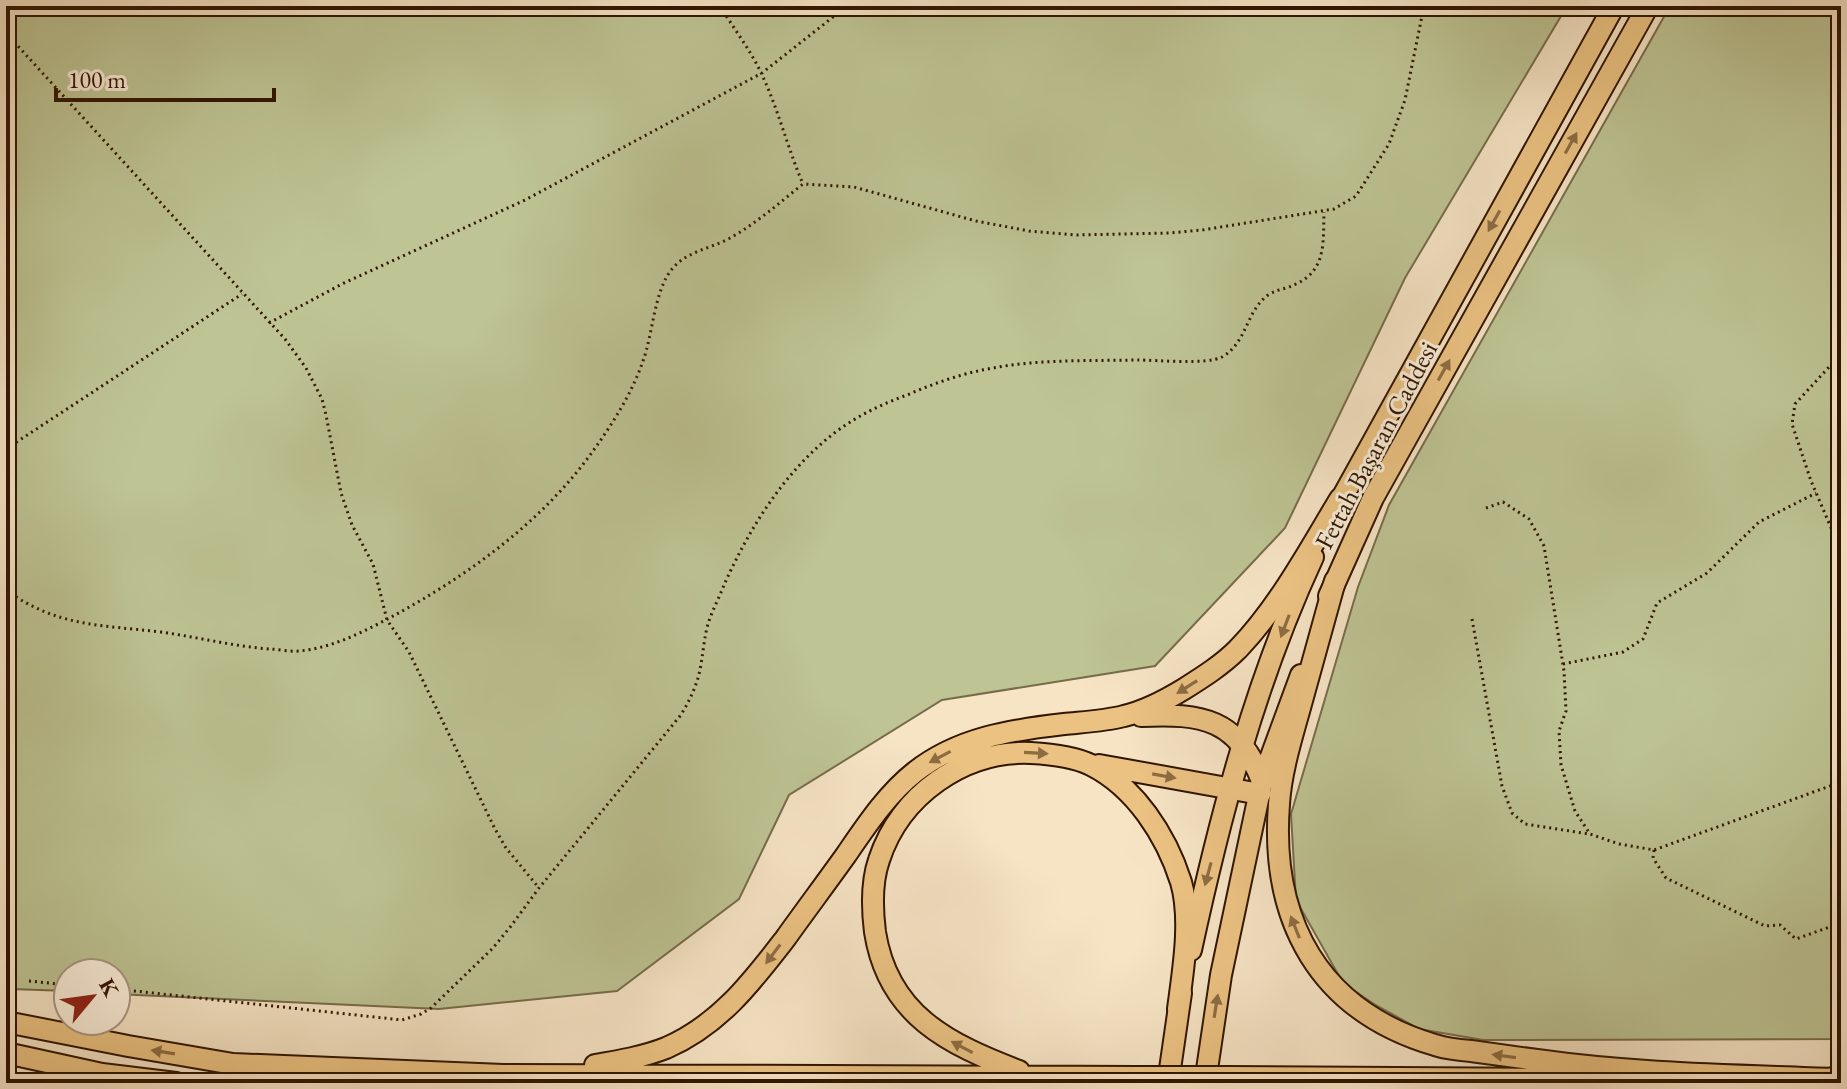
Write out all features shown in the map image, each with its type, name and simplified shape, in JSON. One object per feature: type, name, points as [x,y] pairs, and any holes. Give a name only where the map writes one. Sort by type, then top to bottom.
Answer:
[{"type":"main road","points":[[1123,717],[1172,696],[1209,673],[1236,651],[1288,584],[1340,499],[1614,6]]},
{"type":"main road","name":"Fettah Başaran Caddesi","points":[[1215,1080],[1221,975],[1261,787],[1335,581],[1373,498],[1648,6]]},
{"type":"main road","points":[[1178,1009],[1205,883],[1252,712],[1302,581],[1340,499]]},
{"type":"main road","points":[[1335,581],[1285,767],[1279,803],[1278,847],[1282,887],[1293,926],[1312,960],[1338,990],[1380,1022],[1439,1047],[1595,1069],[1838,1078]]},
{"type":"main road","points":[[503,1075],[617,1062],[664,1049],[705,1025],[743,992],[895,790],[936,757],[972,741],[998,734],[1123,717],[1183,715],[1219,725],[1243,745],[1253,759],[1261,787],[1231,788],[1050,754],[1011,752],[958,767],[930,786],[905,811],[889,835],[878,861],[872,910],[886,972],[899,994],[919,1018],[942,1036],[977,1055],[1034,1077]]},
{"type":"main road","points":[[1088,763],[1109,775],[1143,808],[1169,854],[1181,884],[1186,913],[1184,959],[1168,1083]]},
{"type":"main road","points":[[6,1022],[233,1064],[503,1075],[1136,1077],[1215,1080],[1838,1078]]},
{"type":"main road","points":[[6,1053],[102,1074],[176,1083]]},
{"type":"path","points":[[720,6],[762,73],[803,184]]},
{"type":"path","points":[[269,323],[342,284],[525,200],[762,73],[847,6]]},
{"type":"path","points":[[6,590],[33,607],[65,620],[241,646],[297,651],[348,638],[387,620],[471,568],[556,495],[592,452],[631,391],[644,358],[666,278],[673,268],[688,255],[729,239],[774,209],[803,184],[854,187],[976,221],[1029,231],[1076,235],[1180,232],[1324,212],[1356,196],[1389,144],[1405,100],[1424,6]]},
{"type":"path","points":[[6,33],[296,353],[315,383],[326,415],[341,493],[352,525],[373,564],[387,620],[409,652],[495,829],[506,848],[539,888]]},
{"type":"path","points":[[132,991],[402,1020],[421,1014],[439,1001],[493,948],[687,704],[697,679],[708,625],[739,555],[779,490],[823,442],[856,418],[884,404],[940,381],[992,368],[1042,362],[1205,361],[1219,358],[1240,339],[1260,302],[1314,272],[1323,252],[1324,212]]},
{"type":"path","points":[[6,449],[242,294]]},
{"type":"path","points":[[1841,354],[1795,404],[1792,424],[1816,493],[1841,551]]},
{"type":"path","points":[[1563,664],[1623,652],[1643,639],[1657,603],[1707,573],[1759,522],[1816,493]]},
{"type":"path","points":[[1486,508],[1503,502],[1529,519],[1544,546],[1563,664],[1566,711],[1559,731],[1561,765],[1575,811],[1590,834]]},
{"type":"path","points":[[1472,619],[1502,786],[1512,813],[1525,824],[1590,834],[1619,844],[1654,850],[1841,782]]},
{"type":"path","points":[[1654,850],[1653,858],[1666,878],[1765,926],[1780,925],[1796,939],[1841,923]]},
{"type":"path","points":[[29,981],[52,983]]},
{"type":"green space","points":[[6,6],[1567,6],[1405,278],[1285,528],[1155,666],[942,700],[789,795],[739,899],[617,991],[439,1009],[132,995],[132,957],[52,957],[52,990],[6,987]]},
{"type":"green space","points":[[1670,6],[1841,6],[1841,1039],[1483,1040],[1419,1029],[1343,983],[1296,900],[1291,814],[1358,587],[1389,505]]}]
